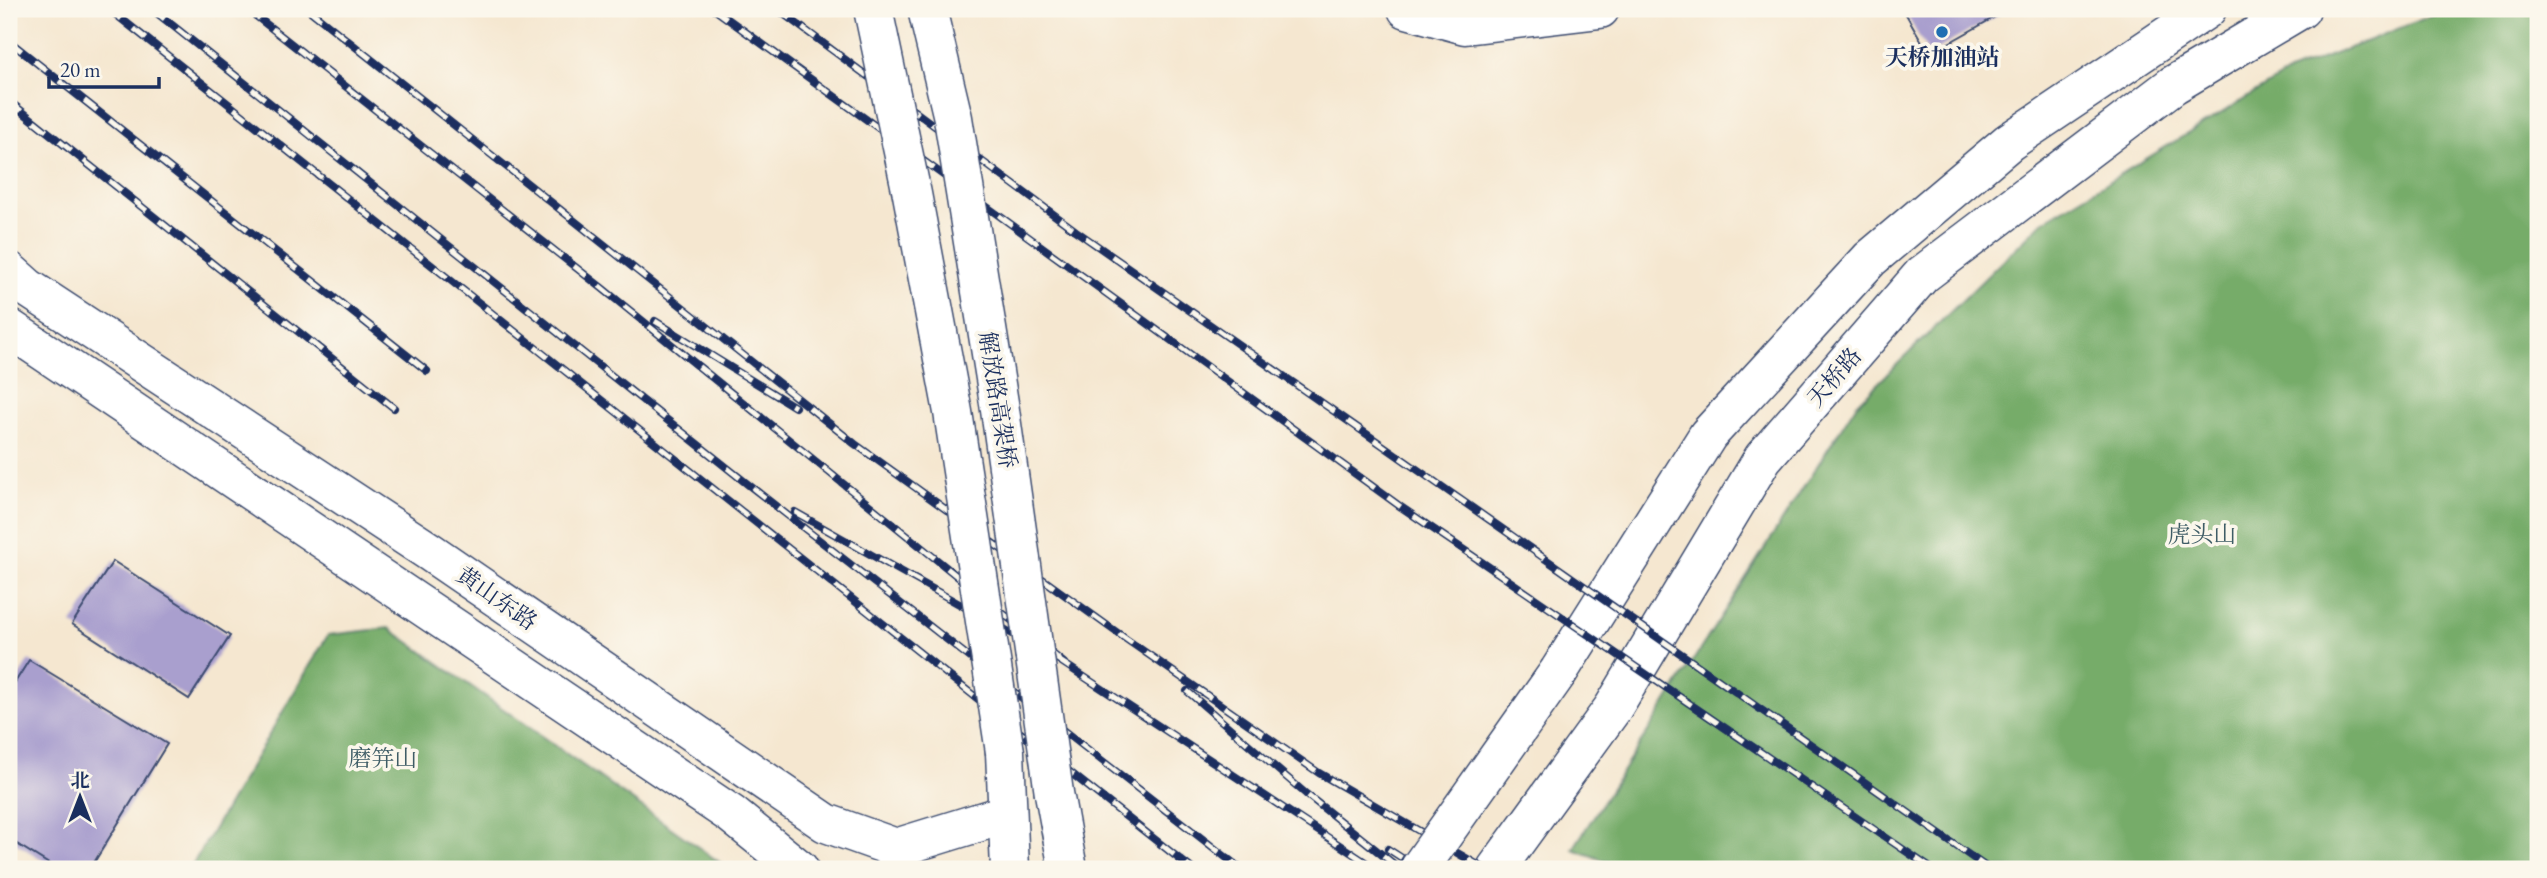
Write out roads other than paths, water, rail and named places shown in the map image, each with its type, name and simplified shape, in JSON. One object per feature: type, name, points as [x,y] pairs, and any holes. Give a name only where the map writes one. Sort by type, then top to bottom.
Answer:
[{"type":"main road","name":"解放路高架桥","points":[[873,9],[910,181],[953,412],[1005,752],[1010,869]]},
{"type":"main road","name":"解放路高架桥","points":[[927,9],[953,118],[995,376],[1054,793],[1068,869]]},
{"type":"main road","points":[[1407,9],[1465,26],[1600,9]]},
{"type":"main road","points":[[1419,869],[1559,671],[1708,435],[1870,259],[2009,142],[2207,9]]},
{"type":"main road","name":"天桥路","points":[[1496,869],[1613,708],[1763,458],[1922,275],[2173,85],[2301,9]]},
{"type":"main road","name":"黄山东路","points":[[9,271],[28,288],[430,552],[826,823],[896,848],[1006,814]]},
{"type":"main road","name":"黄山东路","points":[[9,328],[732,814],[799,869]]},
{"type":"railway","points":[[109,9],[1192,869]]},
{"type":"railway","points":[[152,9],[750,486],[1241,869]]},
{"type":"railway","points":[[247,9],[602,288],[1064,663]]},
{"type":"railway","points":[[308,9],[855,444],[1126,639],[1319,773],[1485,869]]},
{"type":"railway","points":[[714,9],[1401,507],[1932,869]]},
{"type":"railway","points":[[777,9],[1076,231],[1989,869]]},
{"type":"railway","points":[[9,41],[427,371]]},
{"type":"railway","points":[[9,101],[394,408]]},
{"type":"railway","points":[[655,321],[795,407]]},
{"type":"railway","points":[[795,512],[1027,642]]},
{"type":"railway","points":[[1057,659],[1376,869]]},
{"type":"railway","points":[[1187,691],[1306,794],[1400,869]]},
{"type":"railway","points":[[1388,849],[1419,869]]},
{"type":"place","name":"天桥加油站","points":[[1942,32]]},
{"type":"park label","name":"虎头山","points":[[2202,534]]},
{"type":"park label","name":"磨笄山","points":[[383,758]]}]
